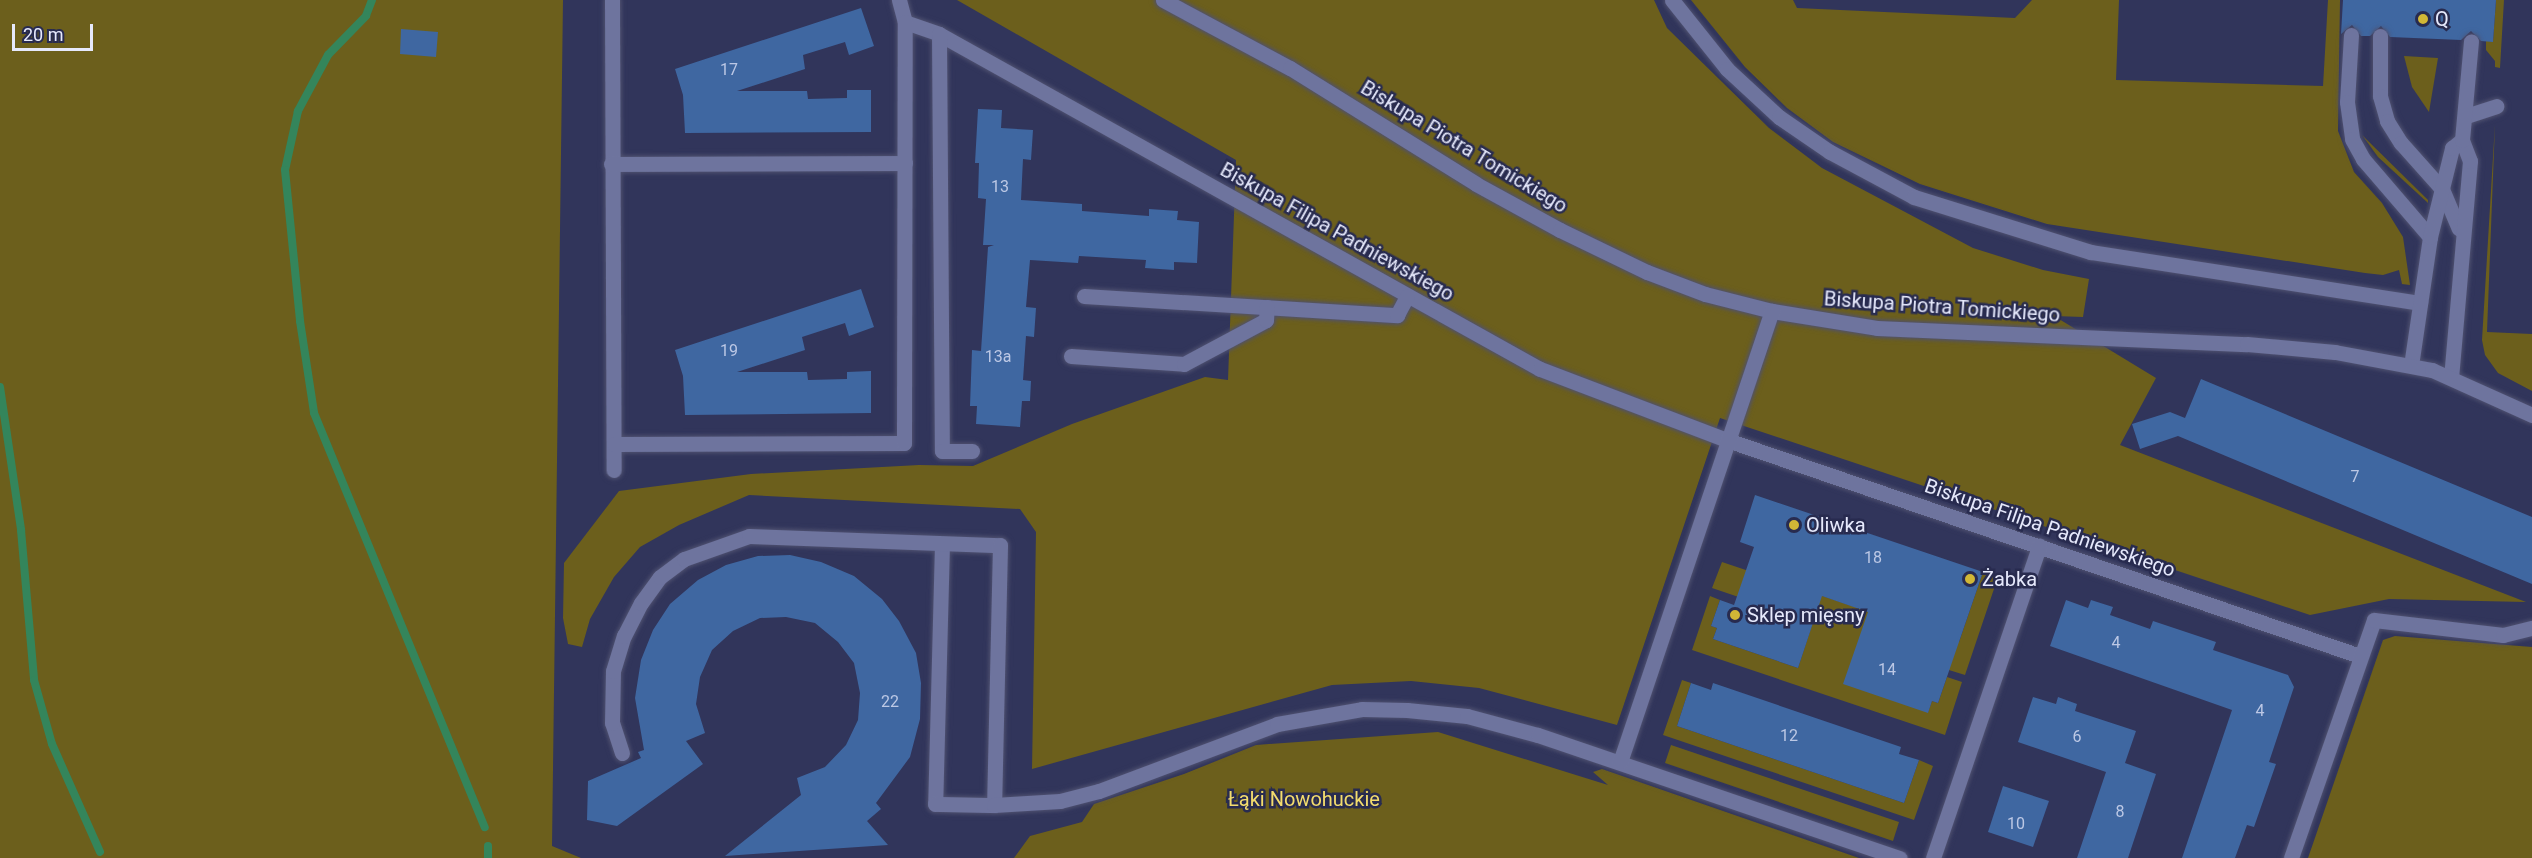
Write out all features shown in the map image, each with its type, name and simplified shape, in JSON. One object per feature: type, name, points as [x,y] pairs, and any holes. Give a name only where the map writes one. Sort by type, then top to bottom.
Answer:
[{"type":"street","points":[[612,0],[614,470]]},
{"type":"street","points":[[614,444],[904,443],[905,22],[899,0]]},
{"type":"street","name":"Biskupa Piotra Tomickiego","points":[[1163,0],[1290,68],[1476,184],[1560,230],[1647,272],[1705,294],[1772,311],[1877,328],[2287,346],[2411,365],[2451,378],[2532,416]]},
{"type":"street","points":[[1672,0],[1727,69],[1779,117],[1830,152],[1914,197],[2091,252],[2420,303]]},
{"type":"street","name":"Biskupa Filipa Padniewskiego","points":[[905,22],[939,34],[1539,369],[1726,441],[2360,656]]},
{"type":"street","points":[[939,34],[942,451],[972,451]]},
{"type":"street","points":[[2351,35],[2348,102],[2352,139],[2362,159],[2430,237]]},
{"type":"street","points":[[2380,36],[2380,96],[2387,121],[2401,143],[2442,189],[2460,234]]},
{"type":"street","points":[[2451,378],[2460,234],[2470,161],[2462,140],[2466,116],[2471,41]]},
{"type":"street","points":[[2466,116],[2496,106]]},
{"type":"street","points":[[2411,365],[2430,237],[2452,147],[2462,140]]},
{"type":"street","points":[[611,164],[905,163]]},
{"type":"street","points":[[1084,296],[1397,315],[1407,296]]},
{"type":"street","points":[[1071,356],[1184,364],[1266,320],[1267,308]]},
{"type":"street","points":[[1620,762],[1726,441],[1772,311]]},
{"type":"street","points":[[622,753],[612,723],[611,697],[613,671],[621,644],[641,603],[660,577],[684,558],[749,536],[1000,545],[994,805]]},
{"type":"street","points":[[942,544],[935,804],[1030,804],[1099,791],[1276,724],[1362,709],[1467,716],[1620,762],[1900,858]]},
{"type":"street","points":[[1933,858],[2039,546]]},
{"type":"street","points":[[2291,858],[2374,620],[2502,635],[2532,628]]},
{"type":"green space","points":[[0,0],[563,0],[552,846],[581,858],[0,858]]},
{"type":"green space","points":[[957,0],[1654,0],[1667,28],[1769,128],[1822,168],[1973,248],[2043,270],[2089,279],[2083,317],[2054,316],[2156,378],[2120,445],[2526,602],[2389,599],[2310,615],[1720,418],[1617,725],[1479,688],[1411,681],[1332,685],[1032,769],[1036,532],[1020,509],[749,495],[679,525],[640,547],[614,577],[590,619],[582,647],[568,644],[563,618],[564,563],[619,491],[751,474],[919,465],[973,466],[1072,424],[1205,377],[1228,380],[1236,160]]},
{"type":"green space","points":[[1691,0],[1793,0],[1797,8],[2015,18],[2032,0],[2119,0],[2116,80],[2323,86],[2328,0],[2340,0],[2338,131],[2354,172],[2382,203],[2403,237],[2410,285],[2402,284],[2399,270],[2383,275],[2365,273],[2047,224],[1920,184],[1833,142],[1787,108],[1745,67]]},
{"type":"green space","points":[[2496,0],[2504,0],[2500,68],[2495,67],[2495,61],[2486,50],[2486,41],[2493,41]]},
{"type":"green space","points":[[2404,56],[2438,58],[2429,112],[2412,87]]},
{"type":"green space","points":[[2495,124],[2487,332],[2532,334],[2532,391],[2498,373],[2485,355],[2482,340]]},
{"type":"green space","points":[[2362,135],[2428,200],[2428,203],[2378,157]]},
{"type":"green space","points":[[1722,562],[1959,642],[1983,572],[1998,577],[1965,675],[1907,657],[1928,712],[1932,701],[1938,703],[1947,677],[1962,682],[1945,735],[1692,650],[1710,596],[1720,600],[1711,626],[1717,628],[1713,639],[1798,668],[1813,622],[1712,588]]},
{"type":"green space","points":[[2395,636],[2532,647],[2532,858],[2308,858],[2383,640]]},
{"type":"green space","points":[[1682,680],[1691,683],[1677,726],[1904,803],[1919,760],[1933,766],[1914,820],[1663,735]]},
{"type":"green space","name":"Łąki Nowohuckie","points":[[1438,732],[1608,785],[1593,772],[1602,769],[1859,858],[1014,858],[1030,836],[1082,822],[1094,804],[1184,774],[1256,745]]},
{"type":"green space","points":[[1671,745],[1899,822],[1893,841],[1665,763]]},
{"type":"building","points":[[2343,0],[2496,0],[2493,42],[2481,41],[2471,31],[2461,40],[2390,37],[2381,26],[2370,36],[2361,36],[2352,25],[2341,34]]},
{"type":"building","points":[[861,8],[874,46],[849,55],[845,42],[803,55],[805,69],[737,91],[807,91],[808,99],[847,98],[847,90],[871,90],[871,132],[685,133],[683,95],[675,69]]},
{"type":"building","points":[[401,29],[438,32],[436,57],[400,54]]},
{"type":"building","points":[[978,109],[1002,110],[1001,128],[1033,130],[1031,160],[1023,159],[1021,200],[1082,204],[1082,211],[1149,216],[1149,209],[1178,211],[1177,220],[1199,222],[1197,263],[1174,262],[1174,270],[1145,268],[1146,260],[1079,256],[1078,263],[1030,260],[1026,307],[1036,308],[1034,337],[1026,336],[1023,380],[1031,381],[1030,401],[1022,401],[1020,427],[976,424],[977,406],[970,406],[972,350],[981,351],[988,247],[994,245],[983,245],[986,199],[978,198],[979,163],[975,163]]},
{"type":"building","points":[[861,289],[874,327],[849,336],[845,323],[802,337],[805,350],[737,372],[807,372],[808,380],[847,379],[847,372],[871,371],[871,413],[685,415],[683,376],[675,350]]},
{"type":"building","points":[[2201,379],[2532,517],[2532,584],[2178,436],[2140,449],[2132,424],[2170,412],[2185,418]]},
{"type":"building","points":[[1755,495],[1983,572],[1938,703],[1932,701],[1928,713],[1843,684],[1868,612],[1822,596],[1798,668],[1713,639],[1717,628],[1711,626],[1720,600],[1734,605],[1754,547],[1740,542]]},
{"type":"building","points":[[790,555],[821,562],[854,576],[882,599],[899,621],[916,653],[921,683],[920,719],[910,757],[876,803],[881,809],[867,821],[888,845],[725,856],[801,795],[797,778],[825,767],[846,745],[858,720],[860,693],[854,663],[838,642],[815,623],[786,617],[760,618],[733,631],[712,650],[700,677],[696,704],[705,733],[686,741],[703,764],[617,826],[587,820],[588,781],[641,758],[638,752],[644,750],[635,698],[641,660],[653,630],[670,604],[698,580],[726,565],[758,556]]},
{"type":"building","points":[[2066,600],[2088,608],[2091,600],[2113,607],[2110,615],[2150,629],[2153,621],[2216,642],[2213,650],[2288,675],[2294,687],[2269,762],[2276,764],[2254,827],[2247,825],[2235,858],[2182,858],[2232,710],[2050,646]]},
{"type":"building","points":[[1691,683],[1711,690],[1713,683],[1901,747],[1899,754],[1919,760],[1904,803],[1677,726]]},
{"type":"building","points":[[2033,697],[2056,704],[2058,697],[2077,704],[2075,711],[2136,731],[2125,763],[2156,774],[2128,858],[2077,858],[2106,772],[2018,742]]},
{"type":"building","points":[[2003,786],[2049,801],[2033,847],[1988,832]]},
{"type":"waterway","points":[[372,0],[366,16],[328,55],[298,111],[285,170],[300,321],[314,413],[485,827]]},
{"type":"waterway","points":[[0,387],[21,530],[34,680],[52,744],[100,852]]},
{"type":"waterway","points":[[488,846],[488,858]]},
{"type":"place","name":"Q","points":[[2423,19]]},
{"type":"place","name":"Oliwka","points":[[1794,525]]},
{"type":"place","name":"Żabka","points":[[1970,579]]},
{"type":"place","name":"Sklep mięsny","points":[[1735,615]]}]
